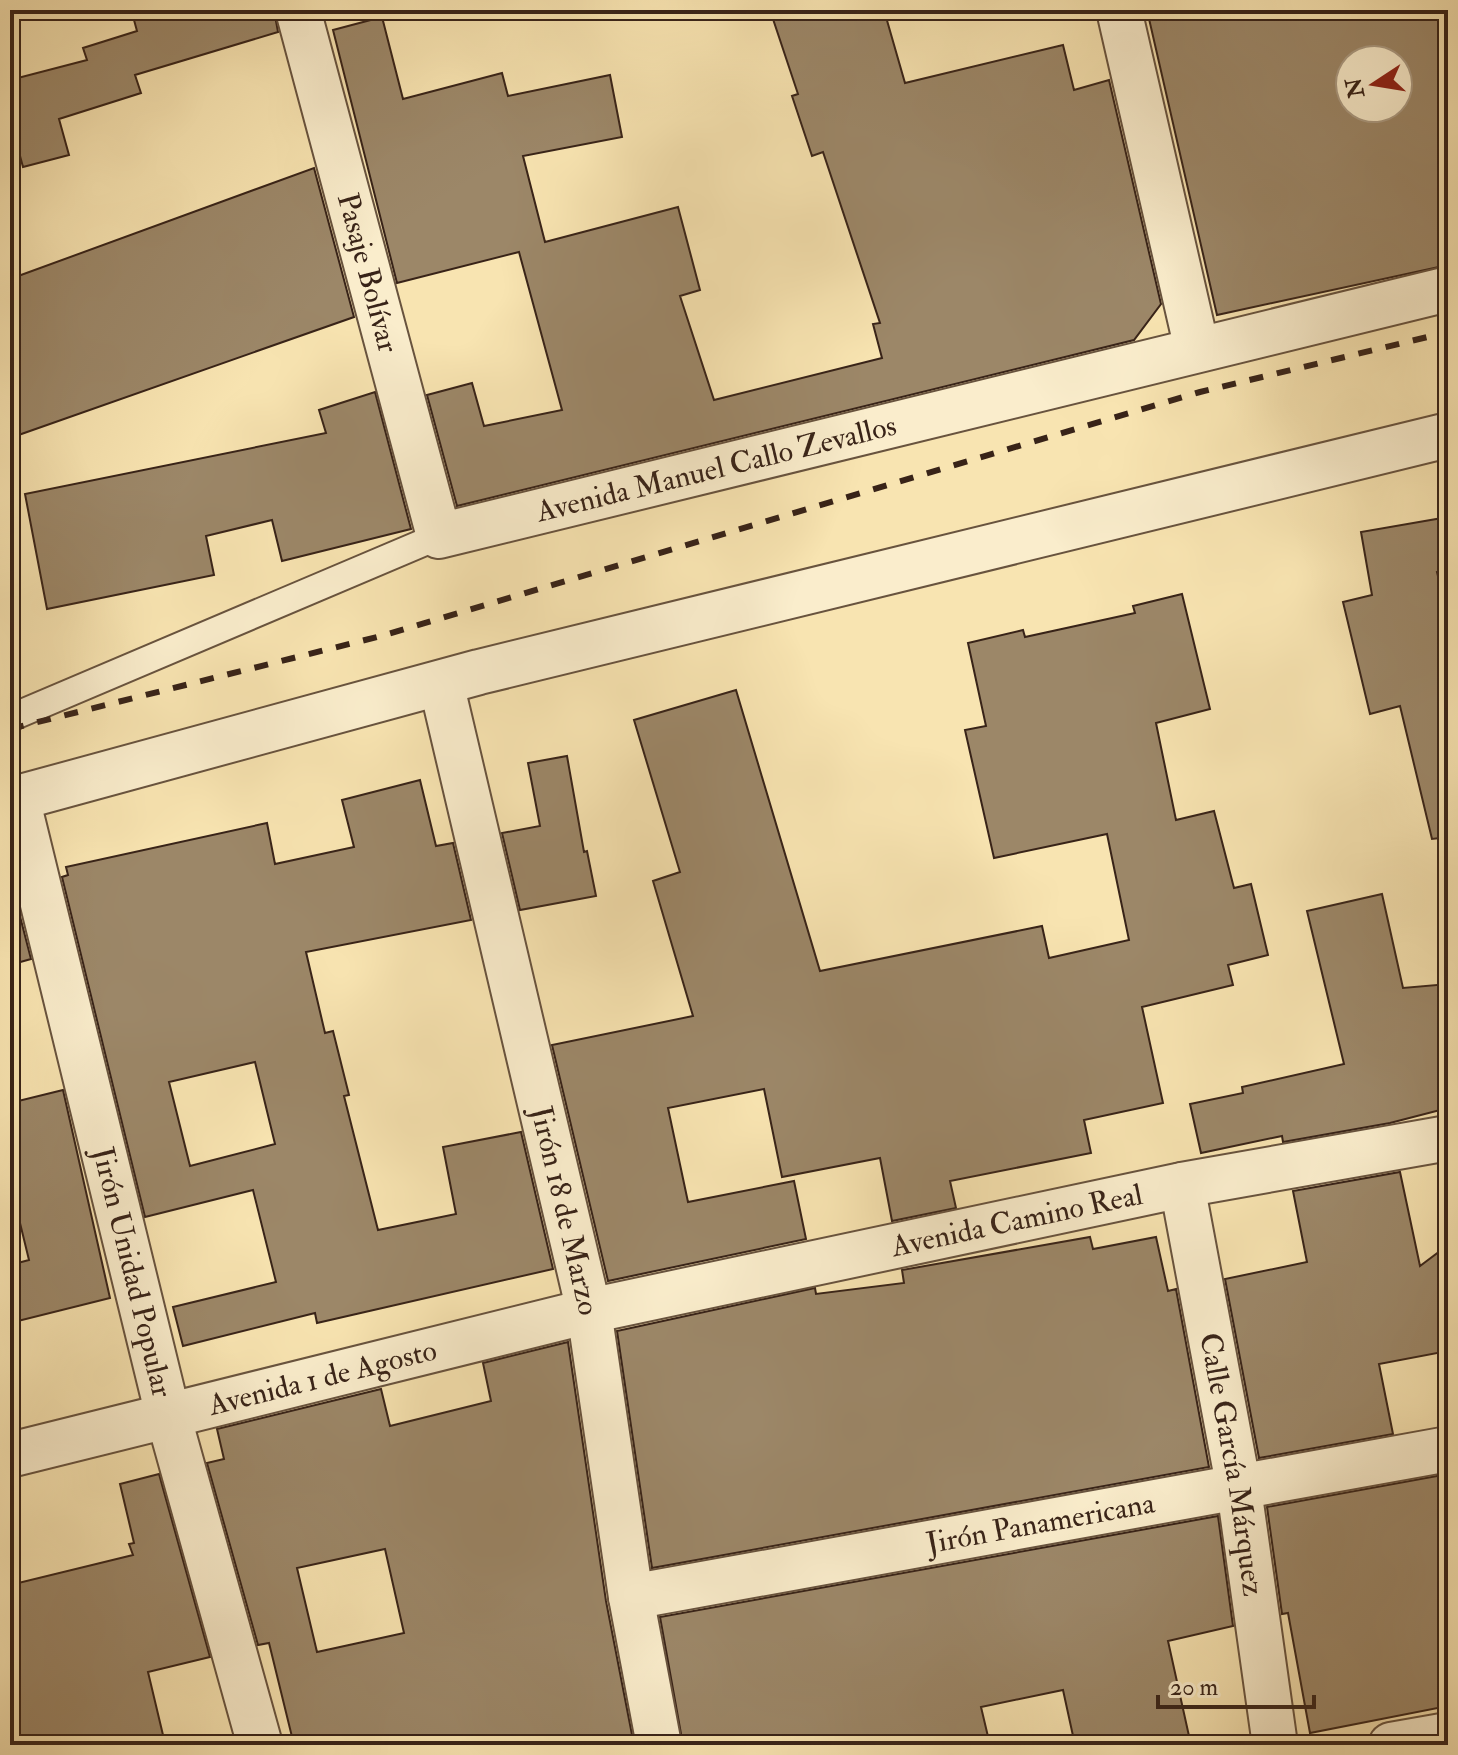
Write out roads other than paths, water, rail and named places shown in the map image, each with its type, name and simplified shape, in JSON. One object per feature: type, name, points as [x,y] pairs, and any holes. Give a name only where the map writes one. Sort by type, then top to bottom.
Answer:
[{"type":"street","name":"Pasaje Bolívar","points":[[298,10],[439,536]]},
{"type":"street","points":[[1119,10],[1197,349]]},
{"type":"street","name":"Avenida Manuel Callo Zevallos","points":[[439,536],[1448,289]]},
{"type":"street","points":[[14,799],[441,683],[1448,435]]},
{"type":"street","name":"Jirón 18 de Marzo","points":[[441,683],[589,1311],[631,1597],[659,1745]]},
{"type":"street","name":"Jirón Unidad Popular","points":[[14,799],[168,1415],[260,1745]]},
{"type":"street","name":"Avenida Camino Real","points":[[589,1311],[1182,1185],[1448,1138]]},
{"type":"street","name":"Calle García Márquez","points":[[1182,1185],[1239,1489],[1275,1745]]},
{"type":"street","name":"Avenida 1 de Agosto","points":[[10,1455],[589,1311]]},
{"type":"street","name":"Jirón Panamericana","points":[[631,1597],[1448,1449]]},
{"type":"street","points":[[1391,1745],[1448,1735]]},
{"type":"lane","name":"Avenida Manuel Callo Zevallos","points":[[10,718],[439,536]]},
{"type":"railway","points":[[10,729],[381,636],[1200,392],[1448,332]]}]
